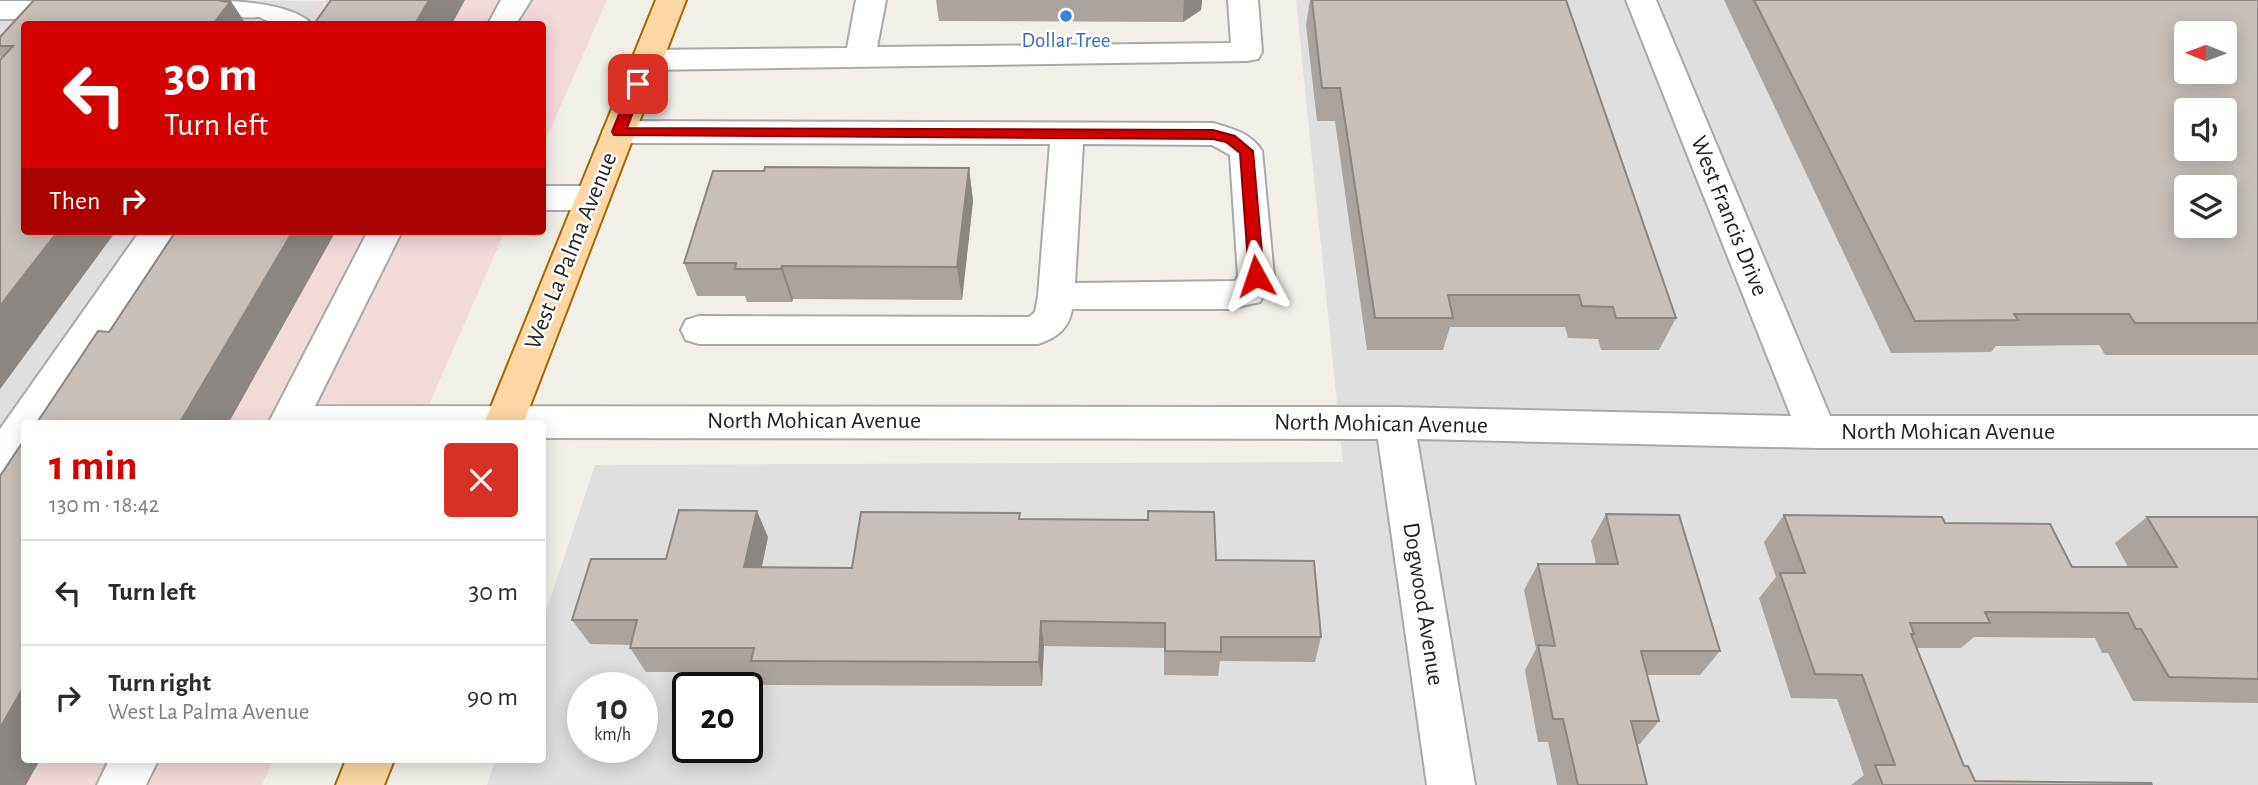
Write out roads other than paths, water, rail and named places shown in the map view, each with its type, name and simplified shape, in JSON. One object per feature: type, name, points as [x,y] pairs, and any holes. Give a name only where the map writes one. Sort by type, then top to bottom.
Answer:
[{"type":"main road","name":"West La Palma Avenue","points":[[505,420],[671,0]]},
{"type":"main road","points":[[360,785],[369,763]]},
{"type":"street","points":[[504,21],[516,0]]},
{"type":"street","points":[[860,57],[871,0]]},
{"type":"street","points":[[647,60],[1247,52],[1243,0]]},
{"type":"street","name":"West Francis Drive","points":[[1641,0],[1817,432]]},
{"type":"street","points":[[153,9],[264,8],[291,21]]},
{"type":"street","points":[[0,10],[111,9]]},
{"type":"street","points":[[618,132],[1213,134],[1230,139],[1246,151],[1256,276],[1247,293],[1228,296],[1056,296]]},
{"type":"street","points":[[699,330],[1038,330],[1052,318],[1056,296],[1067,134]]},
{"type":"street","points":[[546,198],[592,198]]},
{"type":"street","points":[[28,420],[155,235]]},
{"type":"street","points":[[290,420],[383,235]]},
{"type":"street","name":"North Mohican Avenue","points":[[546,422],[1395,423],[1817,432],[2258,432]]},
{"type":"street","name":"Dogwood Avenue","points":[[1395,423],[1451,785]]},
{"type":"street","points":[[0,461],[21,431]]},
{"type":"street","points":[[121,785],[132,763]]},
{"type":"place","name":"Dollar Tree","points":[[1066,16]]}]
